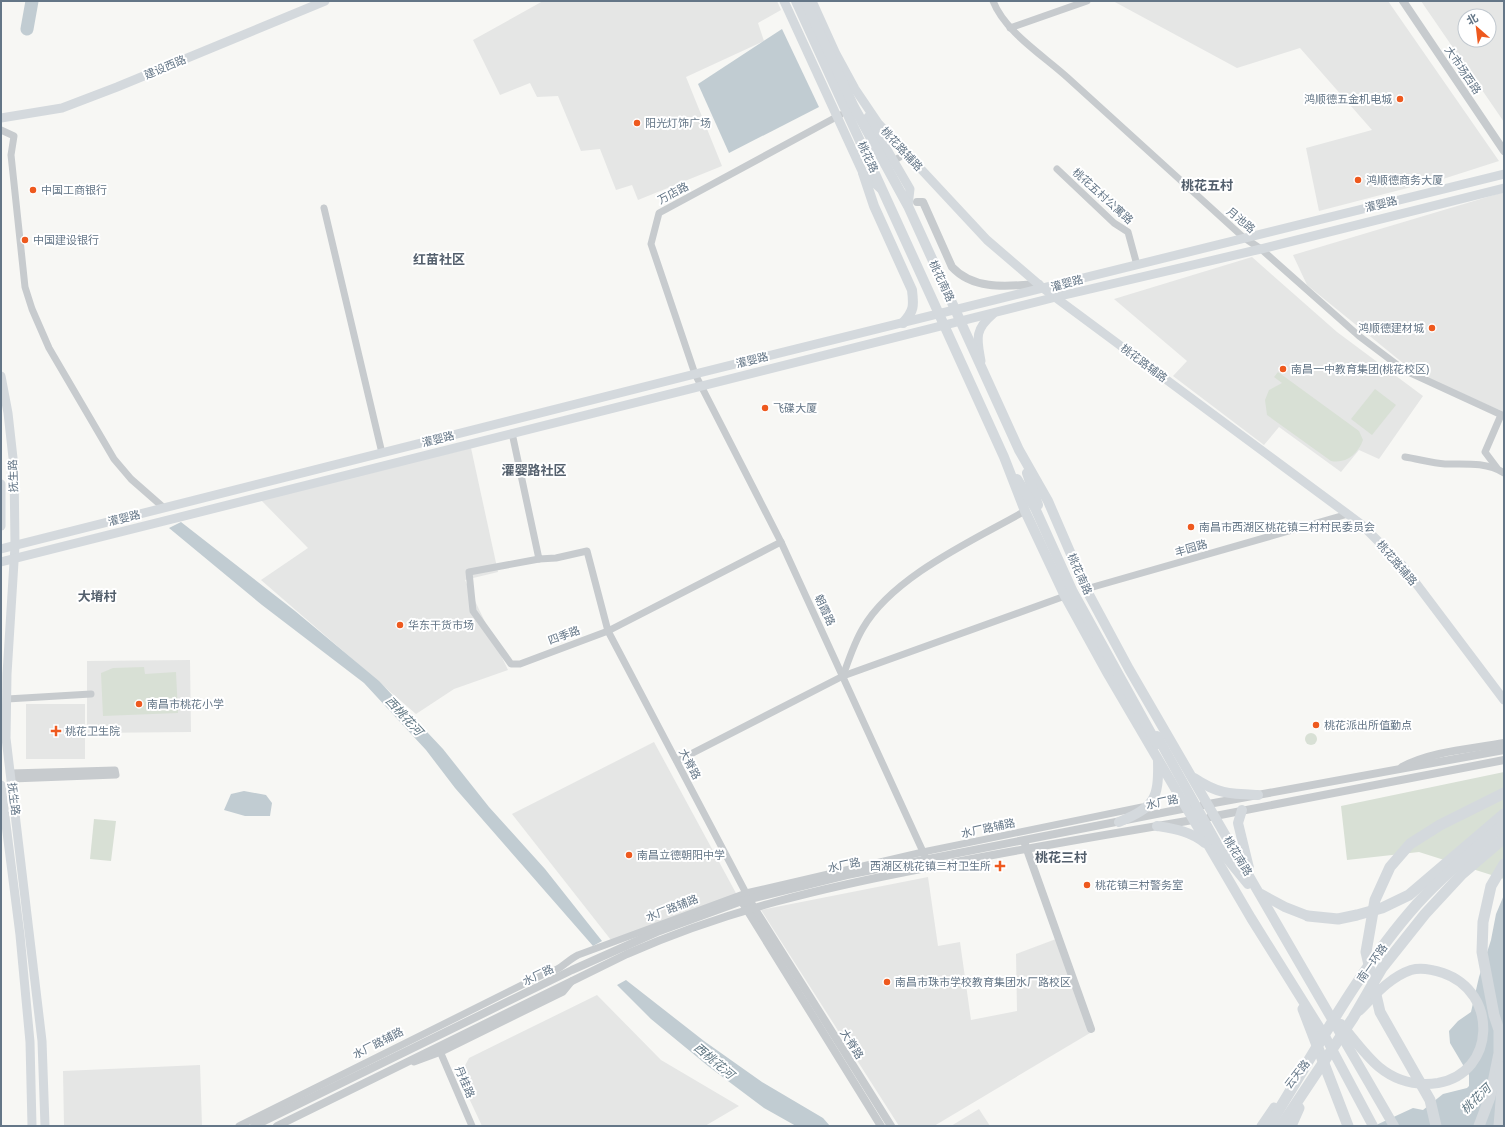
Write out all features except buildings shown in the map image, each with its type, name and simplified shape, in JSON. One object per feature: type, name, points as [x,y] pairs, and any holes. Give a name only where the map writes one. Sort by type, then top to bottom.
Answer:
[{"type":"highway","points":[[1436,1126],[1430,1100],[1380,1012],[1366,952],[1375,900],[1390,867],[1410,844],[1440,825],[1504,793]]},
{"type":"highway","points":[[1308,916],[1338,919],[1344,918],[1382,908],[1409,895],[1504,814]]},
{"type":"highway","name":"南一环路","points":[[1264,1125],[1370,964],[1417,905],[1454,866],[1504,824]]},
{"type":"highway","name":"南一环路","points":[[1281,1126],[1353,1018],[1382,968],[1425,914],[1462,874],[1504,838]]},
{"type":"highway","points":[[1498,1126],[1502,1089],[1499,1030],[1494,1015],[1482,952],[1483,922],[1492,886],[1504,864]]},
{"type":"highway","points":[[1303,1009],[1348,1126]]},
{"type":"highway","points":[[1479,1126],[1490,1097],[1499,1053]]},
{"type":"highway","points":[[1291,1126],[1312,1078]]},
{"type":"main road","name":"建设西路","points":[[1,113],[60,103],[122,80],[314,1]]},
{"type":"main road","name":"建设西路","points":[[1,118],[62,108],[117,87],[325,1]]},
{"type":"main road","points":[[784,1],[863,173],[874,206],[912,290],[912,313],[903,323]]},
{"type":"main road","name":"桃花路","points":[[796,1],[940,314]]},
{"type":"main road","points":[[806,1],[868,119],[910,189],[912,204]]},
{"type":"main road","name":"桃花南路","points":[[806,1],[854,107],[912,204],[984,373],[1019,450],[1048,501],[1086,589],[1128,669],[1329,1010],[1336,1025],[1388,1113],[1394,1126]]},
{"type":"main road","name":"桃花路辅路","points":[[812,1],[836,54],[855,89],[878,123],[987,240],[1056,297],[1362,524],[1403,566],[1504,700]]},
{"type":"main road","points":[[863,173],[883,191]]},
{"type":"main road","name":"灌婴路","points":[[1,550],[695,374],[956,310],[1042,286],[1137,265],[1504,174]]},
{"type":"main road","name":"灌婴路","points":[[1,562],[995,312],[1261,249],[1504,188]]},
{"type":"main road","points":[[984,373],[979,348],[979,328],[981,324],[995,312]]},
{"type":"main road","name":"桃花南路","points":[[940,314],[1004,457],[1025,511],[1065,596],[1108,674],[1209,846],[1326,1038],[1372,1124]]},
{"type":"main road","name":"抚生路","points":[[1,376],[8,413],[14,467],[15,546],[6,738],[42,1041],[45,1126]]},
{"type":"main road","points":[[1019,450],[1037,507],[1080,605],[1124,686],[1218,851],[1257,915],[1303,1009]]},
{"type":"main road","points":[[1004,457],[1037,507],[1076,590],[1221,851],[1249,885],[1264,897],[1308,916]]},
{"type":"main road","name":"抚生路","points":[[1,484],[1,526]]},
{"type":"main road","points":[[1119,822],[1140,812],[1148,806],[1155,795],[1159,778],[1158,759]]},
{"type":"main road","points":[[1191,776],[1210,789],[1226,794],[1258,795]]},
{"type":"main road","name":"抚生路","points":[[1,785],[20,935],[30,1042],[32,1126]]},
{"type":"main road","points":[[1242,810],[1238,823],[1240,835],[1255,885]]},
{"type":"main road","points":[[1157,826],[1178,829],[1195,835],[1209,846]]},
{"type":"main road","points":[[1329,1010],[1378,1067],[1398,1079],[1412,1083],[1427,1085],[1443,1082],[1459,1074],[1471,1064],[1478,1053],[1483,1037],[1483,1017],[1476,998],[1464,983],[1450,975],[1432,969],[1412,970],[1394,979],[1382,988],[1353,1018]]},
{"type":"main road","name":"云天路","points":[[1264,1125],[1283,1093],[1336,1025]]},
{"type":"main road","name":"云天路","points":[[1276,1126],[1343,1037]]},
{"type":"street","name":"月池路","points":[[993,1],[1010,28],[1047,59],[1243,238],[1261,249],[1359,336],[1404,370],[1502,416]]},
{"type":"street","points":[[1010,28],[1087,1]]},
{"type":"street","name":"大市场西路","points":[[1403,1],[1504,151]]},
{"type":"street","name":"万店路","points":[[695,374],[651,244],[658,214],[847,111]]},
{"type":"street","points":[[1,130],[14,136],[11,155],[23,271],[25,287],[32,309],[49,348],[114,458],[131,479],[164,508]]},
{"type":"street","points":[[893,161],[907,153]]},
{"type":"street","name":"桃花五村公寓路","points":[[1057,169],[1114,223],[1128,232],[1137,265]]},
{"type":"street","points":[[912,204],[923,202],[952,266],[959,274],[981,284],[1001,287],[1042,286]]},
{"type":"street","points":[[324,208],[382,453]]},
{"type":"street","name":"朝霞路","points":[[695,374],[781,542],[927,860]]},
{"type":"street","points":[[1502,416],[1485,452],[1497,468],[1504,473]]},
{"type":"street","points":[[512,433],[539,559]]},
{"type":"street","points":[[1405,457],[1444,464],[1464,463],[1497,468]]},
{"type":"street","points":[[843,676],[853,647],[864,627],[876,609],[892,594],[924,570],[963,545],[1025,511]]},
{"type":"street","name":"丰园路","points":[[1086,589],[1348,514]]},
{"type":"street","name":"四季路","points":[[539,559],[468,572],[473,612],[511,664],[520,664],[608,631],[781,542]]},
{"type":"street","name":"大脊路","points":[[539,559],[556,558],[586,552],[608,631],[677,761],[750,908],[881,1126]]},
{"type":"street","points":[[677,761],[843,676],[1065,596]]},
{"type":"street","points":[[7,699],[91,694]]},
{"type":"street","points":[[1397,770],[1414,760],[1504,743]]},
{"type":"street","name":"水厂路","points":[[1026,847],[1119,822],[1187,808],[1504,750]]},
{"type":"street","name":"水厂路","points":[[254,1126],[580,967],[657,932],[745,898],[847,875],[927,860],[1026,847],[1194,820],[1504,760]]},
{"type":"street","points":[[115,770],[116,775],[11,776],[115,770]]},
{"type":"street","name":"水厂路辅路","points":[[927,860],[1148,806]]},
{"type":"street","points":[[750,908],[782,903],[850,886],[1026,847],[1091,1029]]},
{"type":"street","name":"水厂路","points":[[278,1126],[384,1073],[440,1049],[573,980],[660,939],[750,908],[927,860]]},
{"type":"street","name":"水厂路辅路","points":[[239,1126],[546,973],[555,972],[570,959],[745,898]]},
{"type":"street","name":"大脊路","points":[[750,908],[891,1126]]},
{"type":"street","name":"丹桂路","points":[[440,1049],[472,1126]]},
{"type":"street","points":[[27,1126],[32,1109]]},
{"type":"shaded area","name":"阳光灯饰广场","points":[[543,1],[777,1],[781,10],[758,23],[764,41],[686,77],[722,166],[638,200],[632,185],[616,190],[600,149],[581,151],[558,96],[537,97],[530,83],[500,95],[473,40]]},
{"type":"shaded area","name":"鸿顺德五金机电城","points":[[1113,1],[1388,1],[1499,161],[1446,178],[1319,211],[1306,148],[1372,130],[1300,48],[1237,68]]},
{"type":"shaded area","points":[[1421,1],[1504,1],[1504,122]]},
{"type":"shaded area","name":"鸿顺德建材城","points":[[1504,192],[1504,412],[1414,372],[1307,285],[1293,255]]},
{"type":"shaded area","name":"南昌一中教育集团(桃花校区)","points":[[1252,257],[1337,332],[1423,396],[1379,459],[1359,450],[1341,472],[1279,427],[1264,445],[1173,376],[1187,361],[1114,299]]},
{"type":"shaded area","points":[[1278,372],[1359,431],[1363,440],[1355,454],[1342,461],[1331,461],[1267,415],[1265,400],[1269,390],[1282,383],[1274,377]]},
{"type":"shaded area","points":[[1375,389],[1396,405],[1372,435],[1351,419]]},
{"type":"shaded area","name":"华东干货市场","points":[[471,448],[498,572],[465,580],[508,670],[454,689],[416,714],[261,580],[308,548],[261,500]]},
{"type":"shaded area","name":"南昌市桃花小学","points":[[190,660],[191,732],[87,733],[87,661]]},
{"type":"shaded area","points":[[144,667],[145,674],[176,672],[178,713],[103,716],[101,673],[113,668]]},
{"type":"shaded area","name":"桃花卫生院","points":[[26,704],[85,704],[85,759],[26,759]]},
{"type":"shaded area","points":[[1309,733],[1313,733],[1317,739],[1313,745],[1309,745],[1305,741],[1305,737]]},
{"type":"shaded area","name":"南昌立德朝阳中学","points":[[654,742],[737,895],[611,940],[512,814]]},
{"type":"shaded area","points":[[1504,772],[1504,879],[1419,852],[1347,860],[1341,806]]},
{"type":"shaded area","points":[[94,819],[116,821],[111,861],[90,859]]},
{"type":"shaded area","name":"南昌市珠市学校教育集团水厂路校区","points":[[928,877],[938,946],[960,942],[971,1020],[1017,1011],[1016,954],[1056,939],[1090,1033],[934,1126],[899,1126],[761,910]]},
{"type":"shaded area","points":[[597,995],[661,1060],[739,1106],[705,1126],[482,1126],[459,1077],[469,1058]]},
{"type":"shaded area","points":[[200,1065],[202,1126],[64,1126],[63,1071]]},
{"type":"shaded area","points":[[979,1109],[990,1126],[951,1126]]},
{"type":"water","points":[[782,29],[819,107],[729,153],[698,84]]},
{"type":"water","points":[[181,522],[295,611],[379,681],[443,749],[489,807],[545,869],[602,941],[593,946],[455,788],[426,750],[364,683],[262,605],[169,528]]},
{"type":"water","points":[[244,791],[266,795],[272,803],[270,816],[245,816],[224,810],[231,794]]},
{"type":"water","name":"桃花河","points":[[1504,895],[1504,1126],[1374,1126],[1413,1108],[1423,1110],[1443,1094],[1467,1088],[1469,1086],[1469,1075],[1450,1043],[1449,1031],[1458,1021],[1471,1012],[1479,977],[1491,940],[1496,914]]},
{"type":"water","points":[[626,980],[704,1041],[762,1082],[823,1118],[830,1126],[796,1126],[764,1108],[708,1066],[651,1019],[617,985]]},
{"type":"waterway","name":"西桃花河","points":[[27,29],[32,1]]},
{"type":"place","name":"鸿顺德五金机电城","points":[[1400,99]]},
{"type":"place","name":"阳光灯饰广场","points":[[637,123]]},
{"type":"place","name":"鸿顺德商务大厦","points":[[1358,180]]},
{"type":"place","name":"中国工商银行","points":[[33,190]]},
{"type":"place","name":"中国建设银行","points":[[25,240]]},
{"type":"place","name":"鸿顺德建材城","points":[[1432,328]]},
{"type":"place","name":"南昌一中教育集团(桃花校区)","points":[[1283,369]]},
{"type":"place","name":"飞碟大厦","points":[[765,408]]},
{"type":"place","name":"南昌市西湖区桃花镇三村村民委员会","points":[[1191,527]]},
{"type":"place","name":"华东干货市场","points":[[400,625]]},
{"type":"place","name":"南昌市桃花小学","points":[[139,704]]},
{"type":"place","name":"桃花派出所值勤点","points":[[1316,725]]},
{"type":"place","name":"桃花卫生院","points":[[56,731]]},
{"type":"place","name":"南昌立德朝阳中学","points":[[629,855]]},
{"type":"place","name":"西湖区桃花镇三村卫生所","points":[[1000,866]]},
{"type":"place","name":"桃花镇三村警务室","points":[[1087,885]]},
{"type":"place","name":"南昌市珠市学校教育集团水厂路校区","points":[[887,982]]},
{"type":"district","name":"桃花五村","points":[[1207,185]]},
{"type":"district","name":"红苗社区","points":[[439,259]]},
{"type":"district","name":"灌婴路社区","points":[[534,470]]},
{"type":"district","name":"大塉村","points":[[97,596]]},
{"type":"district","name":"桃花三村","points":[[1061,857]]}]
